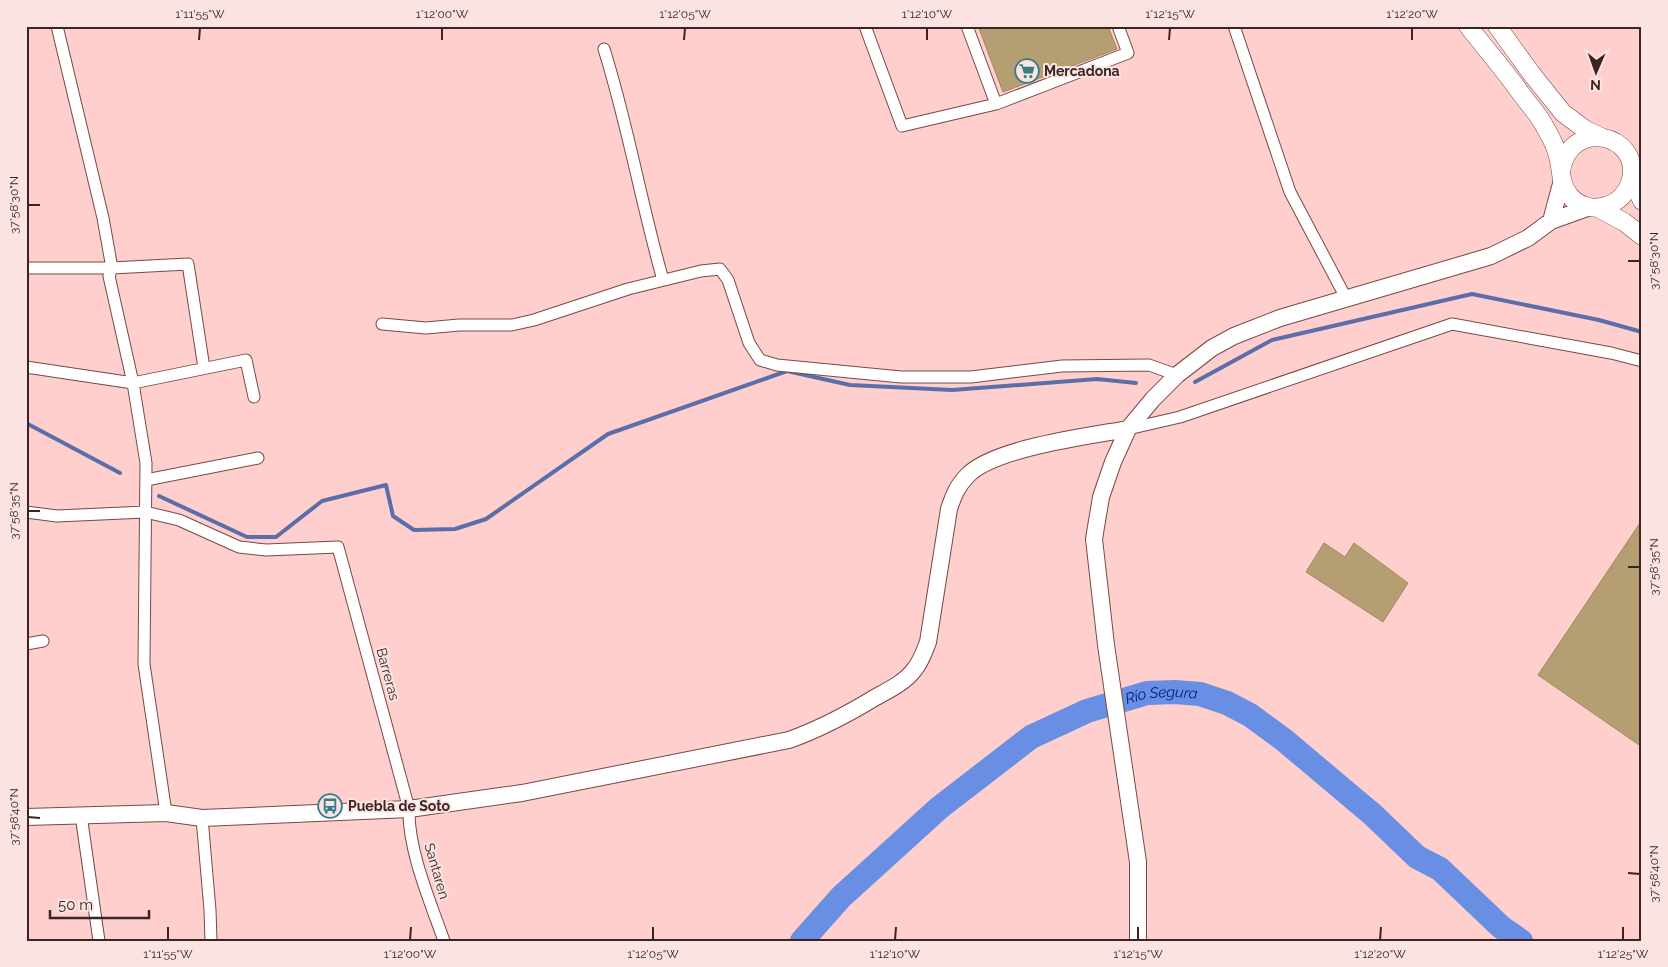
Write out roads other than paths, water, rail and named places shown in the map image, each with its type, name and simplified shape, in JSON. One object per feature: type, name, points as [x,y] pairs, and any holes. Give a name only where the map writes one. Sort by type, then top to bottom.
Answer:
[{"type":"main road","points":[[1468,26],[1540,119],[1558,153],[1564,188],[1575,201],[1624,222],[1642,236]]},
{"type":"main road","points":[[1138,941],[1138,862],[1106,645],[1094,539],[1101,497],[1113,462],[1128,429],[1152,399],[1177,374],[1212,348],[1234,336],[1280,318],[1491,256],[1528,238],[1551,221],[1614,203],[1621,198],[1626,192],[1632,177],[1632,169],[1627,154],[1616,142],[1586,130],[1563,113],[1497,26]]},
{"type":"main road","points":[[1551,221],[1561,176],[1562,161],[1567,152],[1573,145],[1582,140],[1591,137],[1601,137]]},
{"type":"main road","points":[[1632,177],[1642,201]]},
{"type":"main road","points":[[26,817],[166,813],[202,818],[409,809],[522,793],[763,746],[815,731],[843,717],[900,683],[913,672],[922,658],[928,642],[933,615],[949,510],[956,489],[968,474],[984,464],[1005,455],[1046,444],[1128,429]]},
{"type":"street","points":[[57,26],[103,218],[112,268],[109,276],[133,383],[146,463],[144,664],[166,813]]},
{"type":"street","points":[[865,26],[902,126],[996,104],[1128,53],[1118,26]]},
{"type":"street","points":[[967,26],[996,104]]},
{"type":"street","points":[[1234,26],[1290,192],[1346,298]]},
{"type":"street","points":[[604,49],[622,111],[648,228],[663,280]]},
{"type":"street","points":[[26,268],[112,268],[188,264],[204,368]]},
{"type":"street","points":[[382,324],[426,328],[459,325],[512,325],[534,320],[628,289],[701,271],[720,269],[728,280],[749,343],[760,360],[777,365],[901,377],[970,377],[1062,366],[1149,365],[1177,374]]},
{"type":"street","points":[[1128,429],[1180,417],[1452,324],[1611,353],[1642,361]]},
{"type":"street","points":[[26,367],[133,383],[246,360],[254,396]]},
{"type":"street","points":[[146,480],[258,458]]},
{"type":"street","points":[[26,512],[57,516],[145,512]]},
{"type":"street","name":"Barreras","points":[[145,512],[179,520],[239,547],[266,550],[338,548],[409,809]]},
{"type":"street","points":[[26,644],[43,641]]},
{"type":"street","name":"Santaren","points":[[409,809],[409,824],[421,876],[444,941]]},
{"type":"street","points":[[82,815],[99,941]]},
{"type":"street","points":[[202,818],[211,941]]},
{"type":"waterway","points":[[1195,382],[1272,340],[1472,294],[1599,320],[1642,332]]},
{"type":"waterway","points":[[159,496],[247,537],[276,537],[322,501],[386,485],[393,516],[414,530],[455,529],[486,519],[608,434],[787,371],[850,385],[952,390],[1097,379],[1136,383]]},
{"type":"waterway","points":[[26,423],[120,473]]},
{"type":"waterway","name":"Río Segura","points":[[802,941],[841,897],[939,808],[1031,737],[1087,711],[1147,693],[1175,692],[1200,694],[1227,703],[1250,715],[1284,740],[1372,814],[1417,857],[1440,869],[1501,927],[1521,941]]},
{"type":"place","name":"Mercadona","points":[[1027,71]]},
{"type":"place","name":"Puebla de Soto","points":[[330,806]]}]
